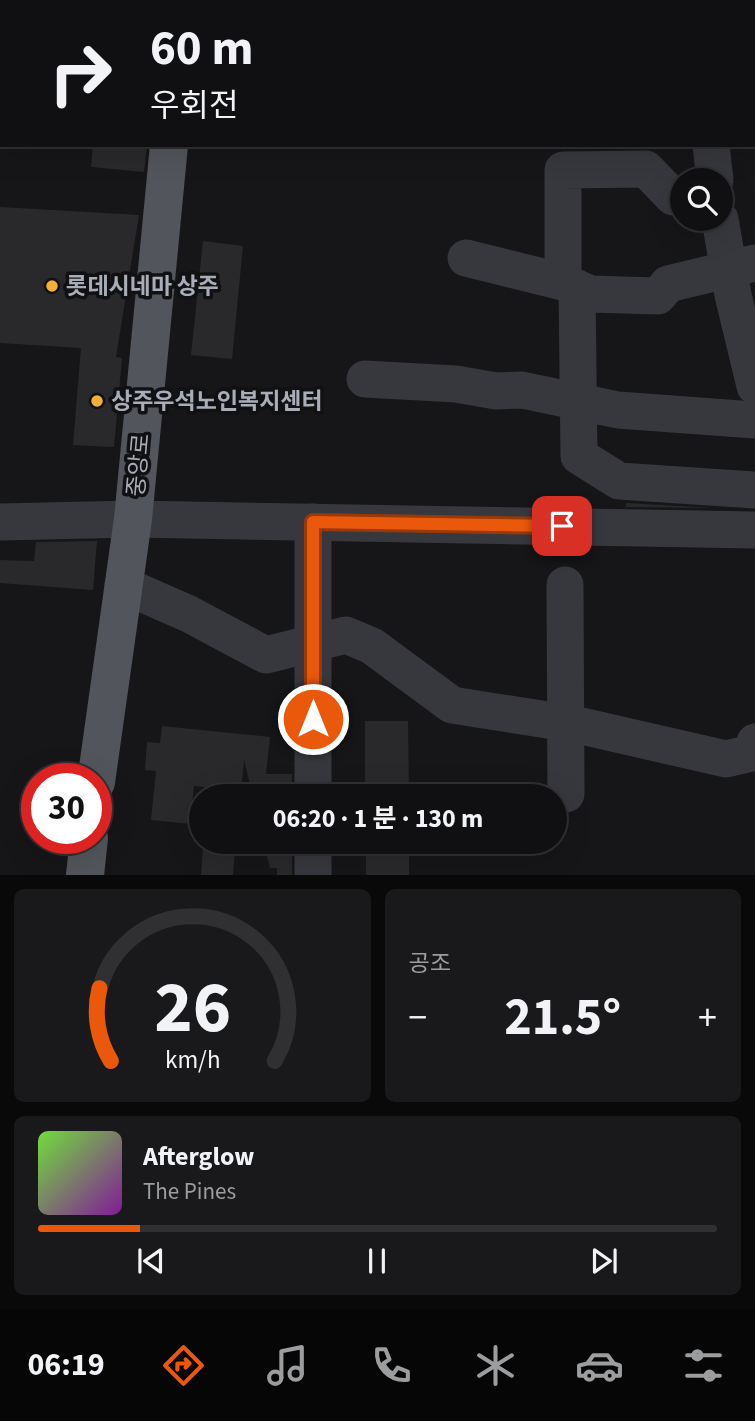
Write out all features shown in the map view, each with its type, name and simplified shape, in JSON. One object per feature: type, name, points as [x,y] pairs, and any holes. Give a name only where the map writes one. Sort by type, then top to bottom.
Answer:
[{"type":"main road","name":"중앙로","points":[[99,763],[133,519],[169,147]]},
{"type":"main road","points":[[85,875],[87,854]]},
{"type":"street","points":[[710,147],[713,168]]},
{"type":"street","points":[[670,194],[646,169],[563,170],[579,456],[619,481],[755,490]]},
{"type":"street","points":[[726,231],[742,266],[755,386]]},
{"type":"street","points":[[466,258],[570,285],[590,293],[658,296],[668,284],[742,266]]},
{"type":"street","points":[[365,379],[456,384],[496,391],[522,390],[618,410],[755,420]]},
{"type":"street","points":[[0,522],[133,519],[755,530]]},
{"type":"street","points":[[313,522],[313,784]]},
{"type":"street","points":[[123,585],[189,614],[266,655],[346,635],[372,646],[452,705],[567,723],[726,760],[752,753],[755,742]]},
{"type":"street","points":[[565,585],[566,784]]},
{"type":"street","points":[[313,854],[313,875]]},
{"type":"building","points":[[93,147],[147,147],[144,172],[91,167]]},
{"type":"building","points":[[0,207],[139,215],[116,357],[122,358],[114,447],[73,445],[81,348],[0,343]]},
{"type":"building","points":[[203,241],[243,246],[232,359],[191,355]]},
{"type":"building","points":[[626,503],[713,508],[626,507]]},
{"type":"building","points":[[97,541],[93,590],[0,583],[0,560],[34,561],[36,542]]},
{"type":"building","points":[[365,721],[408,721],[409,784],[365,784]]},
{"type":"building","points":[[162,726],[270,737],[266,774],[292,774],[292,784],[250,784],[244,760],[242,784],[189,784],[189,824],[151,820],[156,771],[145,770],[147,742],[160,743]]},
{"type":"building","points":[[203,854],[235,854],[233,875],[201,875]]},
{"type":"building","points":[[266,854],[292,854],[292,875],[277,875],[277,868],[270,868]]},
{"type":"building","points":[[366,854],[409,854],[409,875],[366,875]]},
{"type":"place","name":"롯데시네마 상주","points":[[52,286]]},
{"type":"place","name":"상주우석노인복지센터","points":[[97,401]]},
{"type":"route","points":[[313,719],[313,522],[562,526]]}]
